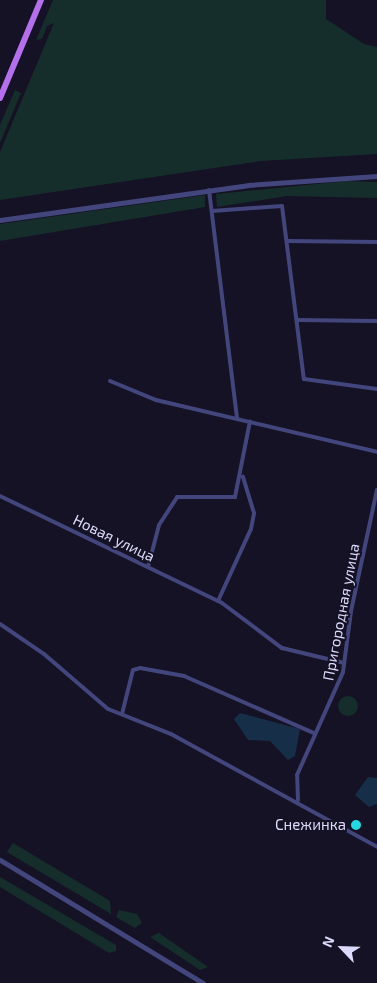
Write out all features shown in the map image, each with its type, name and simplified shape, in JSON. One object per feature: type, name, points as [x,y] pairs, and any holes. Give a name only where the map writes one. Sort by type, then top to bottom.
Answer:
[{"type":"main road","points":[[0,98],[41,0]]},
{"type":"street","points":[[0,220],[209,190],[377,176]]},
{"type":"street","points":[[209,190],[237,418]]},
{"type":"street","points":[[212,211],[282,206],[288,241],[304,379],[377,389]]},
{"type":"street","points":[[288,241],[377,242]]},
{"type":"street","points":[[297,320],[377,321]]},
{"type":"street","points":[[110,381],[156,400],[377,452]]},
{"type":"street","points":[[148,567],[159,525],[177,497],[232,499],[243,475],[250,421]]},
{"type":"street","points":[[218,601],[225,594],[254,513],[243,475]]},
{"type":"street","name":"Пригородная улица","points":[[298,800],[297,774],[314,733],[336,694],[344,663],[377,490]]},
{"type":"street","name":"Новая улица","points":[[0,496],[218,601],[282,648],[344,663]]},
{"type":"street","points":[[0,624],[44,654],[92,698],[122,714],[171,734],[234,772],[298,800],[377,847]]},
{"type":"street","points":[[122,714],[133,670],[140,668],[184,676],[314,733]]},
{"type":"street","points":[[0,860],[203,983]]},
{"type":"green space","points":[[53,0],[326,0],[326,19],[364,44],[377,47],[377,154],[261,161],[0,200],[0,152],[54,23],[47,26],[42,39],[36,40]]},
{"type":"green space","points":[[15,90],[21,93],[0,143],[0,125]]},
{"type":"green space","points":[[346,181],[377,182],[377,198],[287,196],[217,207],[216,194]]},
{"type":"green space","points":[[205,195],[205,207],[0,241],[0,224]]},
{"type":"green space","points":[[348,696],[355,699],[358,706],[355,713],[348,716],[341,713],[338,706],[341,699]]},
{"type":"green space","points":[[13,843],[110,901],[111,914],[7,852]]},
{"type":"green space","points":[[0,877],[116,945],[116,951],[109,953],[0,887]]},
{"type":"green space","points":[[119,910],[137,914],[142,923],[135,928],[116,917]]},
{"type":"green space","points":[[159,933],[208,967],[200,970],[150,937]]},
{"type":"water","points":[[240,713],[300,729],[295,756],[288,760],[270,741],[248,740],[234,719]]},
{"type":"water","points":[[368,777],[377,778],[377,804],[369,807],[355,795]]},
{"type":"place","name":"Снежинка","points":[[356,825]]}]
